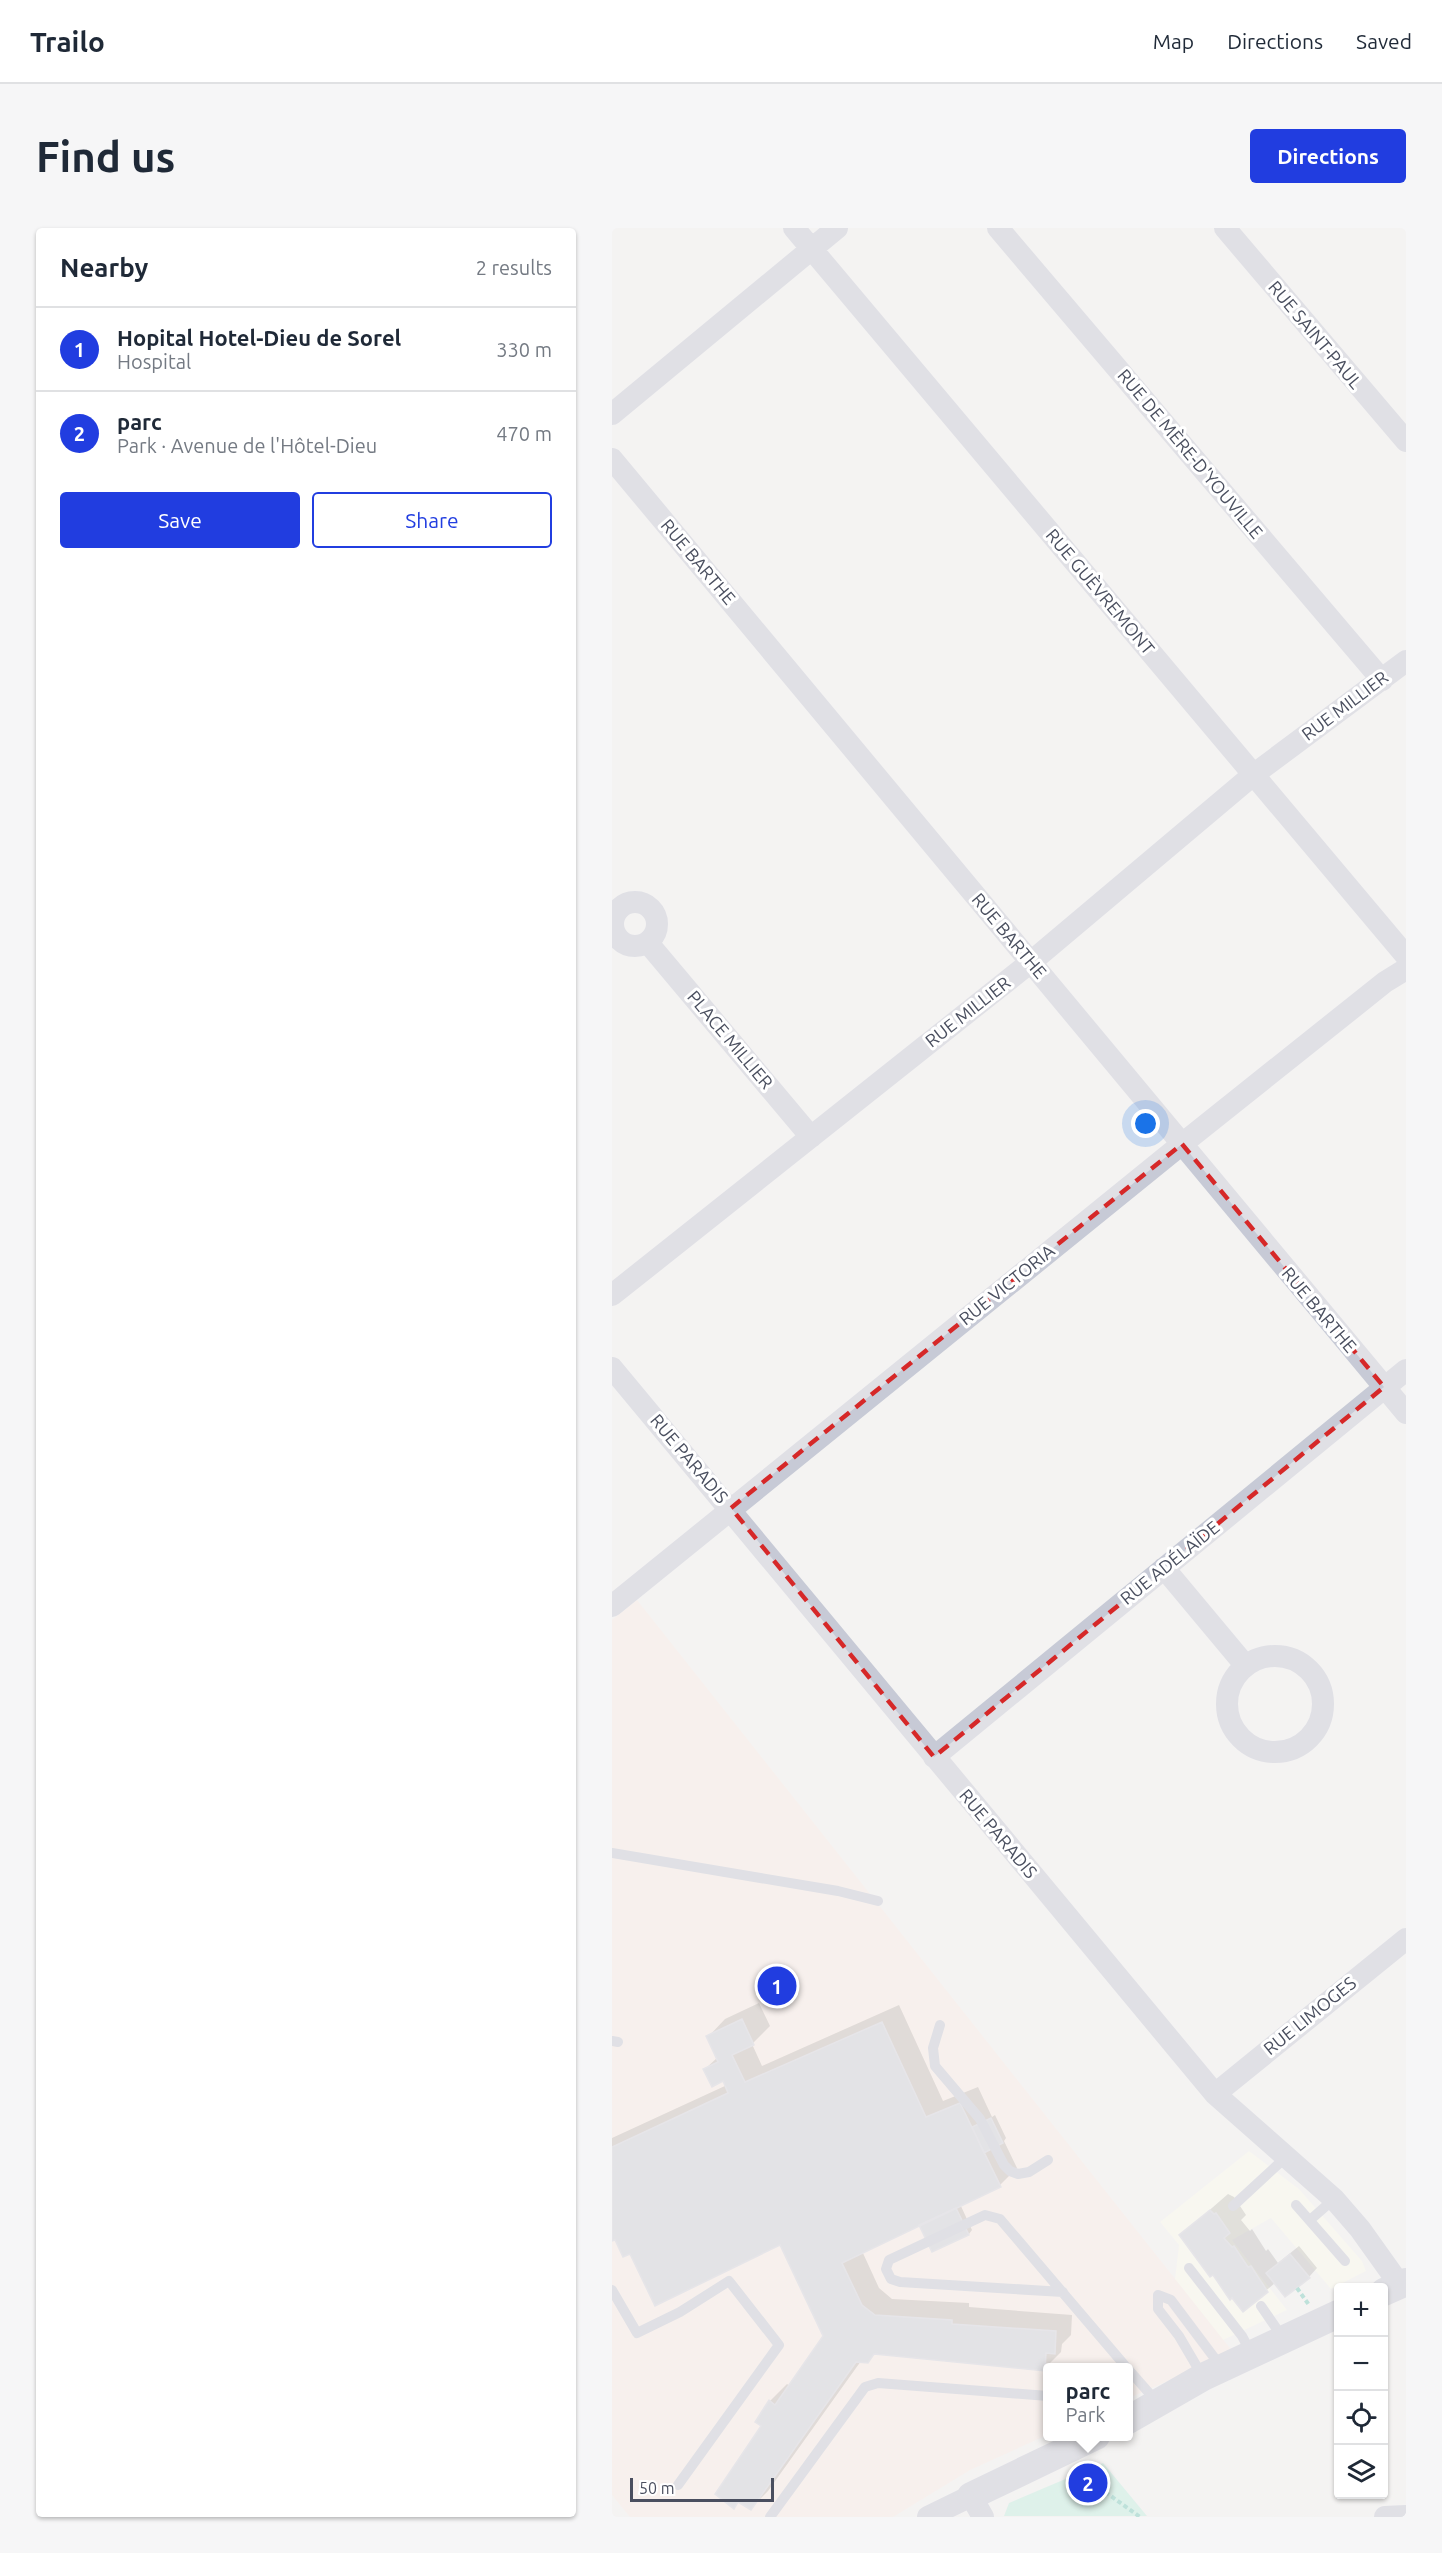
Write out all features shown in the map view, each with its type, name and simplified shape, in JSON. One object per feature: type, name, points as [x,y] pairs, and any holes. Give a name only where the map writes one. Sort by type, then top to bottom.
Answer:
[{"type":"street","name":"RUE GUÈVREMONT","points":[[794,228],[1406,956]]},
{"type":"street","points":[[612,414],[837,228]]},
{"type":"street","name":"RUE DE MÈRE-D'YOUVILLE","points":[[998,228],[1382,680]]},
{"type":"street","name":"RUE SAINT-PAUL","points":[[1225,228],[1406,441]]},
{"type":"street","name":"RUE BARTHE","points":[[612,459],[1406,1413]]},
{"type":"street","name":"RUE MILLIER","points":[[612,1295],[1031,962],[1253,775],[1406,661]]},
{"type":"street","points":[[635,902],[648,906],[656,917],[656,931],[648,943],[637,947],[625,945],[616,938],[612,927],[614,915],[621,906],[635,902]]},
{"type":"street","name":"PLACE MILLIER","points":[[648,943],[811,1137]]},
{"type":"street","name":"RUE VICTORIA","points":[[612,1606],[1182,1143],[1385,982],[1406,969]]},
{"type":"street","name":"RUE PARADIS","points":[[612,1368],[731,1508],[934,1758],[1215,2094],[1334,2199],[1360,2229],[1396,2286]]},
{"type":"street","name":"RUE ADÉLAÏDE","points":[[934,1758],[1406,1370]]},
{"type":"street","points":[[1164,1568],[1245,1665]]},
{"type":"street","points":[[1276,1656],[1291,1659],[1306,1666],[1316,1679],[1323,1702],[1318,1726],[1309,1739],[1296,1748],[1273,1752],[1250,1746],[1238,1736],[1229,1723],[1227,1699],[1234,1677],[1245,1665],[1259,1658],[1276,1656]]},
{"type":"street","name":"RUE LIMOGES","points":[[1215,2094],[1406,1939]]},
{"type":"street","points":[[1133,2417],[1213,2373],[1334,2316]]},
{"type":"street","points":[[928,2517],[977,2507],[1055,2457],[1086,2441]]},
{"type":"street","points":[[1386,2517],[1406,2516]]},
{"type":"lane","points":[[612,1853],[838,1891],[878,1900]]},
{"type":"lane","points":[[940,2025],[933,2048],[935,2067],[980,2119],[1004,2164],[1010,2171],[1018,2174],[1029,2172],[1048,2160]]},
{"type":"lane","points":[[1233,2206],[1286,2157]]},
{"type":"lane","points":[[1310,2220],[1334,2199]]},
{"type":"lane","points":[[1296,2205],[1345,2261]]},
{"type":"lane","points":[[1063,2292],[900,2282],[891,2279],[886,2269],[889,2260],[985,2215],[1000,2219],[1063,2292],[1124,2363]]},
{"type":"lane","points":[[1189,2268],[1238,2330],[1252,2354]]},
{"type":"lane","points":[[612,2290],[637,2332],[680,2312],[729,2282],[779,2345],[678,2485]]},
{"type":"lane","points":[[1158,2295],[1171,2300],[1213,2373],[1158,2309],[1158,2295]]},
{"type":"lane","points":[[1261,2306],[1284,2339]]},
{"type":"lane","points":[[1133,2374],[1159,2404]]},
{"type":"lane","points":[[770,2517],[864,2387],[878,2383],[1043,2396]]},
{"type":"path","points":[[1055,2457],[1140,2517]]},
{"type":"highlighted area","points":[[1182,1144],[1384,1387],[934,1757],[731,1508]]},
{"type":"shaded area","points":[[637,1600],[1233,2352],[1133,2396],[1133,2363],[1043,2363],[1043,2437],[970,2470],[893,2517],[630,2517],[612,2495],[612,1620]]},
{"type":"shaded area","points":[[1249,2151],[1299,2189],[1362,2261],[1366,2271],[1343,2283],[1334,2283],[1334,2287],[1331,2289],[1271,2218],[1232,2240],[1287,2310],[1219,2342],[1173,2296],[1179,2245],[1160,2222]]},
{"type":"green space","points":[[1103,2463],[1147,2516],[1004,2516],[1009,2503]]},
{"type":"building","points":[[742,2019],[754,2045],[732,2055],[745,2082],[882,2022],[926,2117],[960,2103],[1001,2187],[842,2263],[862,2305],[875,2315],[952,2320],[952,2324],[1056,2331],[1055,2354],[1046,2353],[1043,2371],[874,2354],[868,2363],[856,2362],[751,2510],[738,2502],[734,2509],[715,2494],[761,2426],[755,2422],[769,2400],[775,2405],[823,2336],[780,2245],[655,2306],[630,2254],[623,2257],[615,2240],[612,2241],[612,2147],[728,2093],[723,2081],[712,2087],[703,2069],[718,2062],[706,2036]]},
{"type":"building","points":[[991,2118],[1003,2143],[984,2153],[972,2127]]},
{"type":"building","points":[[956,2208],[969,2235],[932,2252],[919,2225]]},
{"type":"building","points":[[1210,2210],[1216,2213],[1230,2233],[1224,2238],[1232,2247],[1234,2246],[1248,2267],[1251,2266],[1268,2292],[1243,2312],[1232,2298],[1230,2300],[1213,2275],[1210,2277],[1179,2235]]},
{"type":"building","points":[[1290,2254],[1310,2278],[1285,2297],[1266,2273]]},
{"type":"place","name":"Hopital Hotel-Dieu de Sorel","points":[[777,1986]]},
{"type":"place","name":"parc","points":[[1088,2483]]}]
